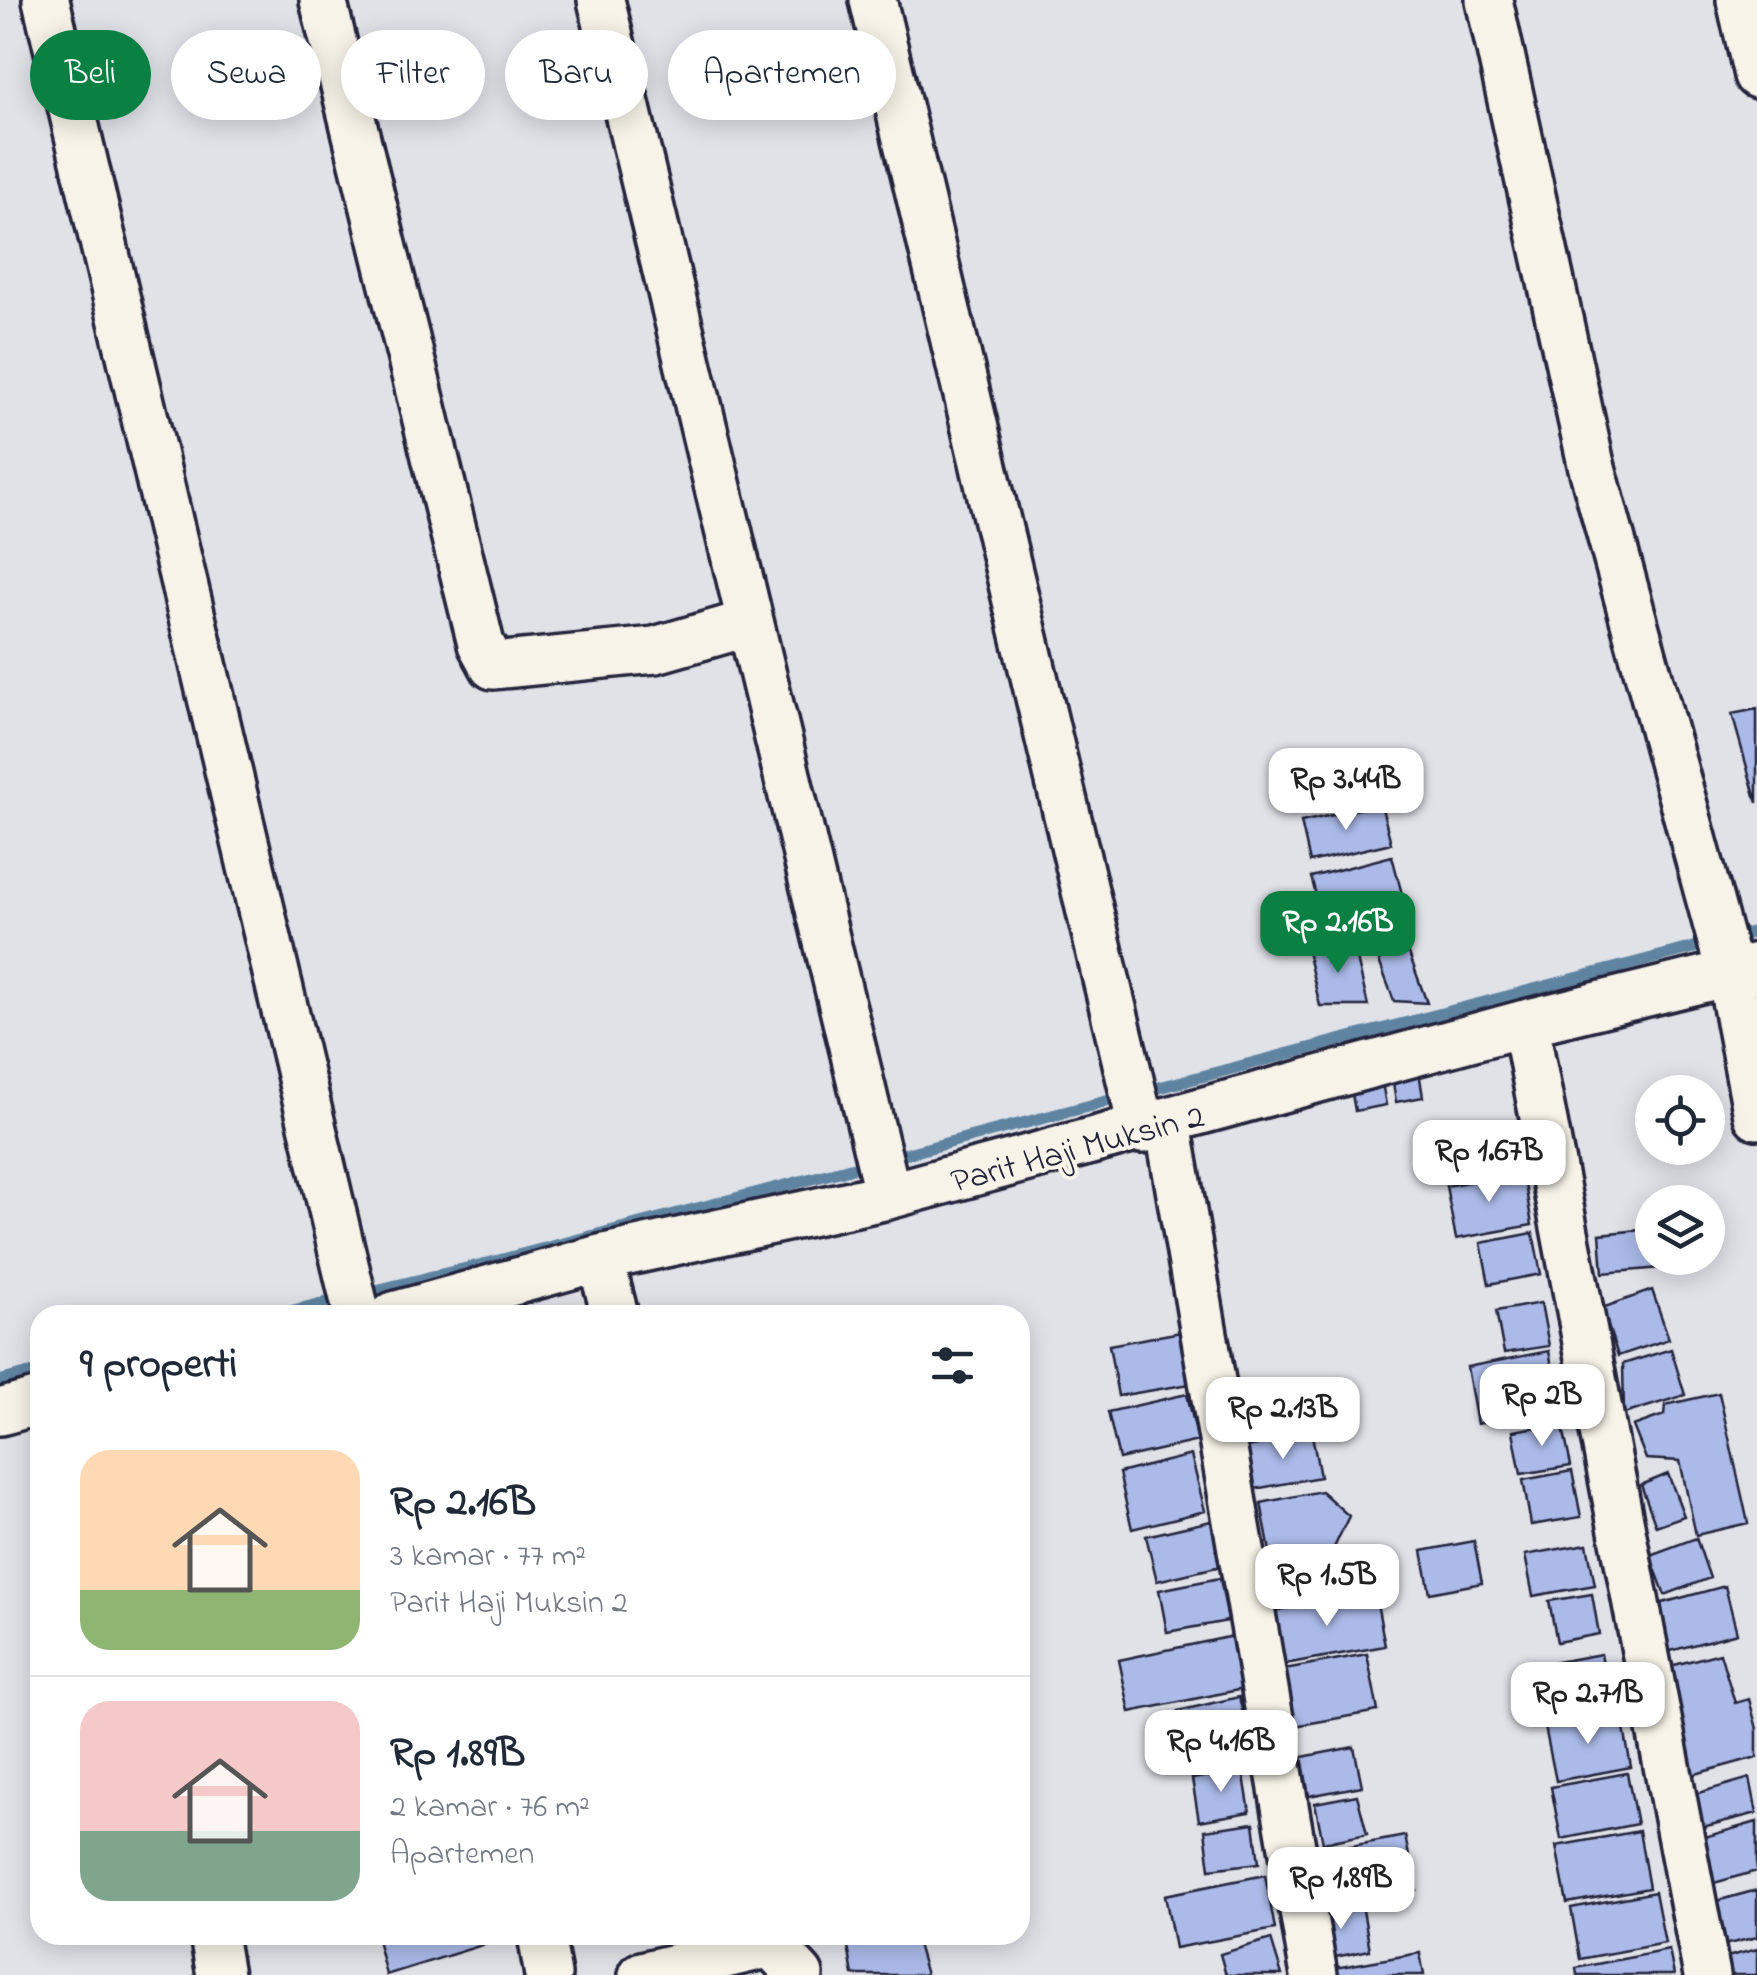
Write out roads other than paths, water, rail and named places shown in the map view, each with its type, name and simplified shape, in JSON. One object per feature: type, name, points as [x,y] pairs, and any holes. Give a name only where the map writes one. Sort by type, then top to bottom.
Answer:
[{"type":"street","points":[[46,0],[355,1305]]},
{"type":"street","points":[[323,0],[481,644],[493,666],[654,650],[749,623]]},
{"type":"street","points":[[601,0],[888,1196]]},
{"type":"street","points":[[873,0],[1155,1127],[1314,1975]]},
{"type":"street","points":[[1489,0],[1591,464],[1744,970],[1757,1116]]},
{"type":"street","points":[[1740,0],[1757,75]]},
{"type":"street","name":"Parit Haji Muksin 2","points":[[441,1305],[600,1258],[888,1196],[1525,1024],[1744,970]]},
{"type":"street","points":[[1525,1024],[1707,1975]]},
{"type":"street","points":[[600,1258],[612,1305]]},
{"type":"street","points":[[0,1412],[30,1404]]},
{"type":"street","points":[[214,1945],[220,1975]]},
{"type":"street","points":[[543,1945],[548,1975]]},
{"type":"street","points":[[642,1975],[780,1952]]},
{"type":"waterway","points":[[316,1305],[1757,931]]},
{"type":"waterway","points":[[0,1381],[30,1374]]}]
